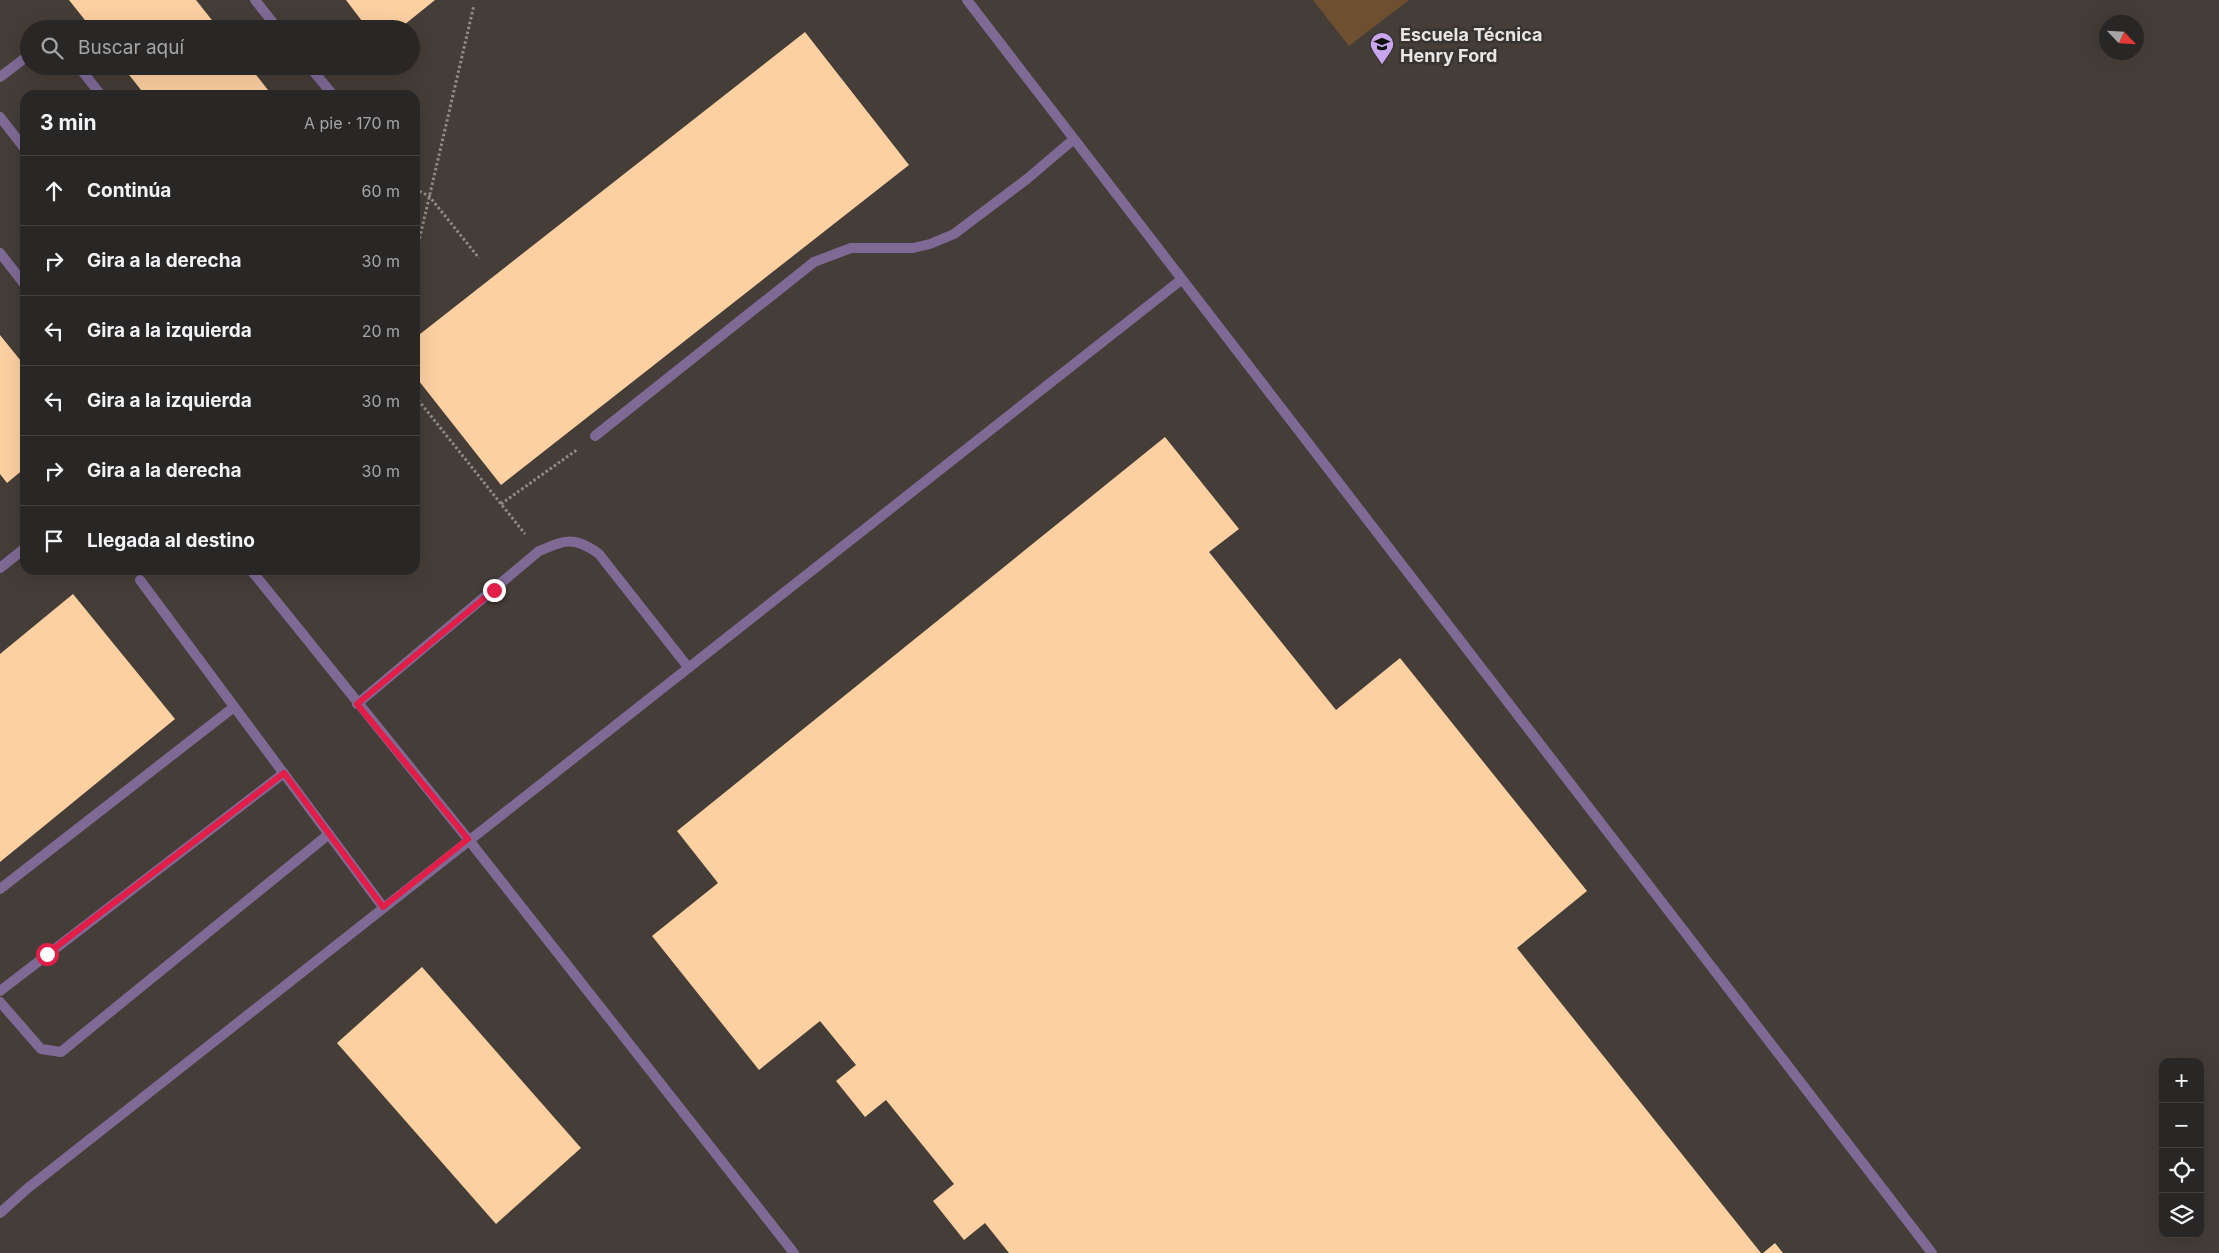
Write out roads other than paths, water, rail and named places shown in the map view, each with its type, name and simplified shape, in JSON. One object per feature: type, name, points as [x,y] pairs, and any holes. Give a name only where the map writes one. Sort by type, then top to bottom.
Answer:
[{"type":"lane","points":[[255,0],[271,20]]},
{"type":"lane","points":[[966,0],[1932,1253]]},
{"type":"lane","points":[[0,76],[20,62]]},
{"type":"lane","points":[[85,75],[98,90]]},
{"type":"lane","points":[[316,75],[329,90]]},
{"type":"lane","points":[[0,117],[20,143]]},
{"type":"lane","points":[[595,436],[814,262],[851,248],[913,248],[930,244],[954,234],[1027,179],[1074,139]]},
{"type":"lane","points":[[0,253],[20,279]]},
{"type":"lane","points":[[0,1213],[36,1182],[468,839],[1181,280]]},
{"type":"lane","points":[[357,704],[539,552],[565,540],[584,543],[599,554],[688,667]]},
{"type":"lane","points":[[0,568],[20,552]]},
{"type":"lane","points":[[255,575],[357,704],[468,839],[794,1253]]},
{"type":"lane","points":[[140,580],[383,907]]},
{"type":"lane","points":[[0,889],[234,707]]},
{"type":"lane","points":[[0,991],[284,773]]},
{"type":"lane","points":[[0,1002],[41,1049],[61,1052],[329,834]]},
{"type":"place","name":"Escuela Técnica Henry Ford","points":[[1382,65]]}]
